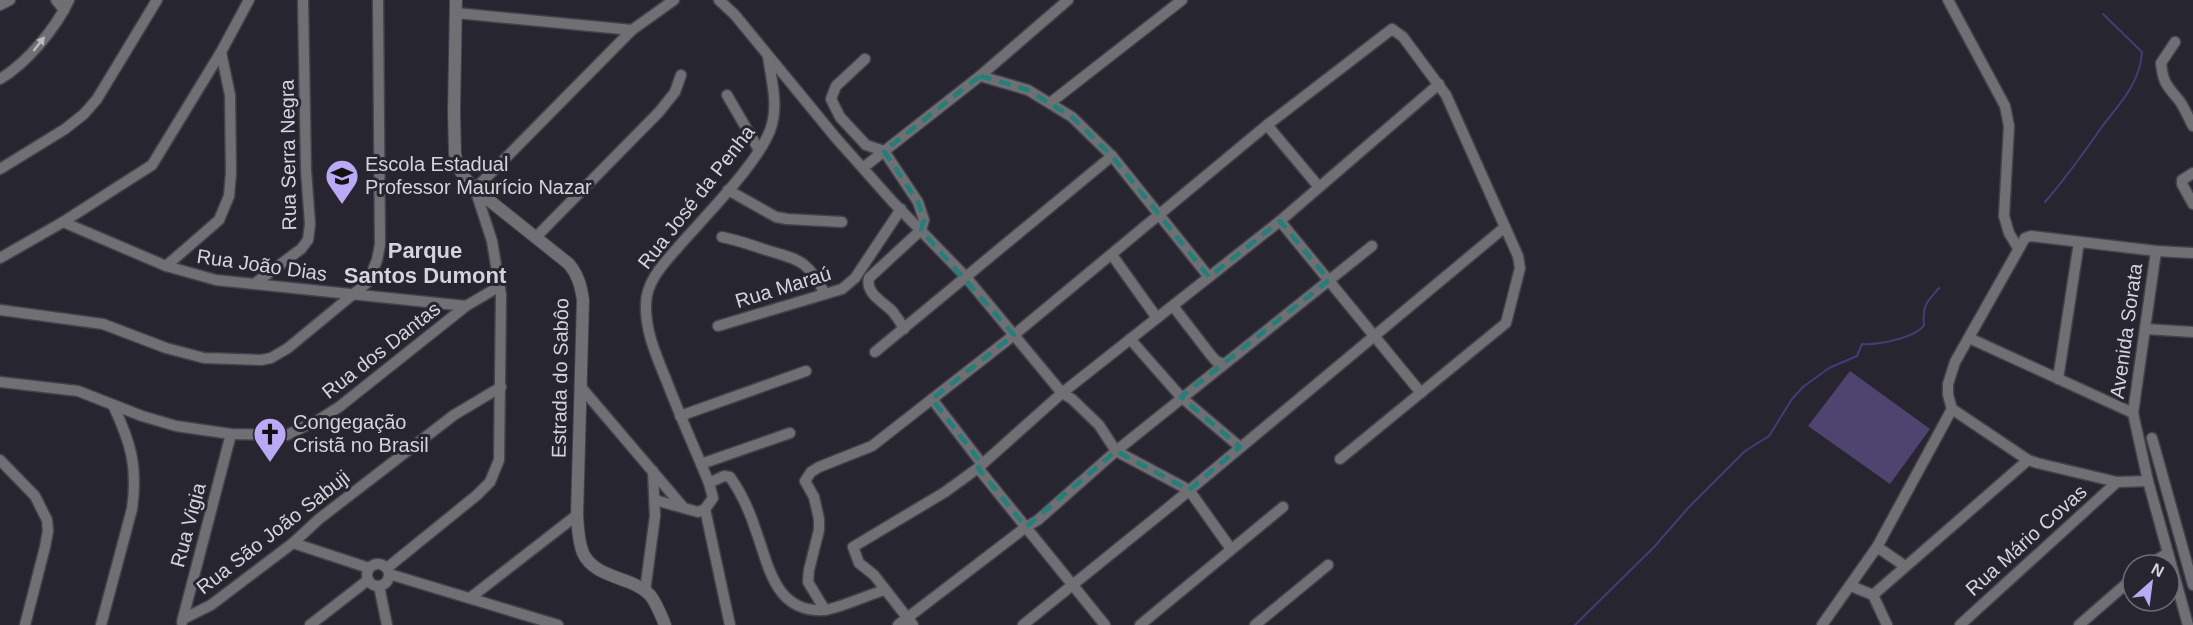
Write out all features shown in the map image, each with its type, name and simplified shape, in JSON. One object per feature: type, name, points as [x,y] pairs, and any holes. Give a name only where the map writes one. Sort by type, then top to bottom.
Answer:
[{"type":"street","points":[[0,4],[10,0]]},
{"type":"street","points":[[0,79],[35,49],[67,5],[56,0]]},
{"type":"street","points":[[0,169],[84,114],[97,99],[158,0]]},
{"type":"street","points":[[0,258],[63,222],[152,165],[221,52],[249,0]]},
{"type":"street","name":"Rua Serra Negra","points":[[254,284],[301,249],[308,240],[310,224],[306,170],[303,0]]},
{"type":"street","points":[[0,310],[103,324],[186,354],[204,358],[255,360],[280,354],[353,295],[368,282],[373,274],[380,245],[378,0]]},
{"type":"street","name":"Estrada do Sabôo","points":[[456,0],[454,111],[456,154],[459,166],[465,178],[475,189],[537,236],[577,273],[583,300],[577,515],[580,543],[588,560],[609,575],[645,591]]},
{"type":"street","points":[[369,568],[368,580],[374,586],[387,582],[388,571],[490,482],[499,460],[503,310],[501,286],[492,241],[475,189],[632,30],[674,0]]},
{"type":"street","points":[[719,0],[735,15],[836,138],[965,276],[1062,393],[1072,399],[1099,425],[1116,451],[1189,490],[1232,549]]},
{"type":"street","points":[[864,167],[980,76],[1068,0]]},
{"type":"street","points":[[1050,103],[1182,0]]},
{"type":"street","points":[[1948,0],[2006,106],[2009,126],[2004,216],[2009,233],[2018,248]]},
{"type":"street","points":[[456,13],[632,30]]},
{"type":"street","points":[[825,610],[808,582],[819,530],[817,506],[805,481],[807,475],[819,467],[872,446],[1014,335],[1267,125],[1392,29],[1403,37],[1446,95],[1518,256],[1520,268],[1506,322],[1340,459]]},
{"type":"street","points":[[2175,42],[2161,63],[2163,78],[2193,126]]},
{"type":"street","points":[[166,266],[219,220],[226,209],[231,172],[230,95],[221,52]]},
{"type":"street","name":"Rua José da Penha","points":[[709,483],[654,352],[645,302],[652,281],[661,267],[728,190],[759,150],[772,126],[774,109],[768,56]]},
{"type":"street","points":[[865,59],[836,86],[831,99],[840,117],[866,145],[884,151],[918,202],[924,220],[921,230],[869,278],[867,285],[870,291],[895,315],[904,329]]},
{"type":"street","points":[[537,236],[659,112],[675,92],[681,75]]},
{"type":"street","points":[[980,76],[1028,90],[1072,117],[1112,156],[1209,277]]},
{"type":"street","points":[[910,621],[874,575],[859,563],[853,547],[945,492],[980,466],[1062,393],[1280,221],[1439,84]]},
{"type":"street","points":[[727,95],[759,150]]},
{"type":"street","points":[[1267,125],[1319,188]]},
{"type":"street","points":[[875,352],[1112,156]]},
{"type":"street","points":[[2193,173],[2182,180],[2193,204]]},
{"type":"street","points":[[728,190],[776,217],[842,222]]},
{"type":"street","name":"Rua Maraú","points":[[718,326],[842,289],[855,278],[901,209]]},
{"type":"street","points":[[1280,221],[1421,393]]},
{"type":"street","name":"Rua João Dias","points":[[63,222],[166,266],[216,280],[466,306]]},
{"type":"street","points":[[1023,625],[1189,490],[1505,226]]},
{"type":"street","points":[[2148,481],[2117,482],[2028,460],[1952,409],[1948,384],[1955,362],[2025,238],[2031,236],[2188,253],[2193,245]]},
{"type":"street","points":[[722,237],[794,258],[811,270],[825,294]]},
{"type":"street","points":[[2058,379],[2079,242]]},
{"type":"street","points":[[898,625],[910,621],[1026,527],[1038,520],[1181,397],[1372,246]]},
{"type":"street","name":"Avenida Sorata","points":[[2156,251],[2133,413],[2148,481],[2168,553]]},
{"type":"street","points":[[1112,255],[1157,318]]},
{"type":"street","name":"Rua dos Dantas","points":[[0,382],[78,391],[176,426],[231,434],[287,435],[320,419],[348,400],[466,306],[501,286]]},
{"type":"street","points":[[1173,306],[1216,361],[1224,364]]},
{"type":"street","points":[[2145,328],[2193,332]]},
{"type":"street","points":[[1969,338],[2133,413]]},
{"type":"street","points":[[1130,339],[1181,397],[1240,447]]},
{"type":"street","points":[[680,416],[806,371]]},
{"type":"street","points":[[580,386],[683,507]]},
{"type":"street","name":"Rua São João Sabuji","points":[[182,622],[211,605],[293,543],[320,519],[454,415],[501,387]]},
{"type":"street","points":[[932,399],[1026,527],[1105,625]]},
{"type":"street","points":[[101,625],[135,490],[134,457],[113,405]]},
{"type":"street","points":[[1822,625],[1877,547],[1952,409]]},
{"type":"street","points":[[701,464],[790,433]]},
{"type":"street","name":"Rua Vigia","points":[[182,622],[231,434]]},
{"type":"street","points":[[2152,438],[2193,585]]},
{"type":"street","points":[[0,460],[35,496],[47,519],[48,531],[45,547],[25,625]]},
{"type":"street","points":[[1873,595],[2028,460]]},
{"type":"street","points":[[653,471],[655,500],[653,537],[645,591],[655,603],[664,625]]},
{"type":"street","points":[[655,500],[693,512],[705,509],[713,498],[709,483],[724,476],[730,477],[748,510],[773,579],[786,598],[803,608],[825,610],[885,590]]},
{"type":"street","name":"Rua Mário Covas","points":[[1960,625],[2117,482]]},
{"type":"street","points":[[1140,625],[1283,507]]},
{"type":"street","points":[[705,509],[730,625]]},
{"type":"street","points":[[470,598],[577,515]]},
{"type":"street","points":[[293,543],[369,568],[378,564],[388,571],[558,625]]},
{"type":"street","points":[[1877,547],[1905,566]]},
{"type":"street","points":[[1254,625],[1328,565]]},
{"type":"street","points":[[310,625],[368,580]]},
{"type":"street","points":[[379,586],[387,625]]},
{"type":"street","points":[[1851,586],[1873,595],[1887,625]]},
{"type":"street","points":[[2079,625],[2121,588]]},
{"type":"street","name":"Avenida Sorata","points":[[2181,600],[2188,625]]},
{"type":"highlighted area","points":[[980,76],[1028,90],[1072,117],[1112,156],[1209,277],[1280,221],[1329,280],[1181,397],[1240,447],[1189,490],[1116,451],[1026,527],[978,468],[982,464],[932,399],[1014,335],[921,230],[924,220],[918,202],[884,151]]},
{"type":"shaded area","points":[[1850,371],[1930,429],[1890,484],[1808,426]]},
{"type":"waterway","points":[[2045,202],[2121,102],[2137,74],[2142,52],[2103,14]]},
{"type":"waterway","points":[[1575,625],[1655,546],[1689,507],[1745,451],[1769,436],[1792,399],[1803,387],[1829,368],[1857,356],[1862,344],[1896,340],[1920,330],[1924,325],[1926,304],[1939,288]]},
{"type":"place","name":"Escola Estadual Professor Maurício Nazar","points":[[342,205]]},
{"type":"place","name":"Congegação Cristã no Brasil","points":[[270,463]]},
{"type":"district","name":"Parque Santos Dumont","points":[[425,262]]}]
